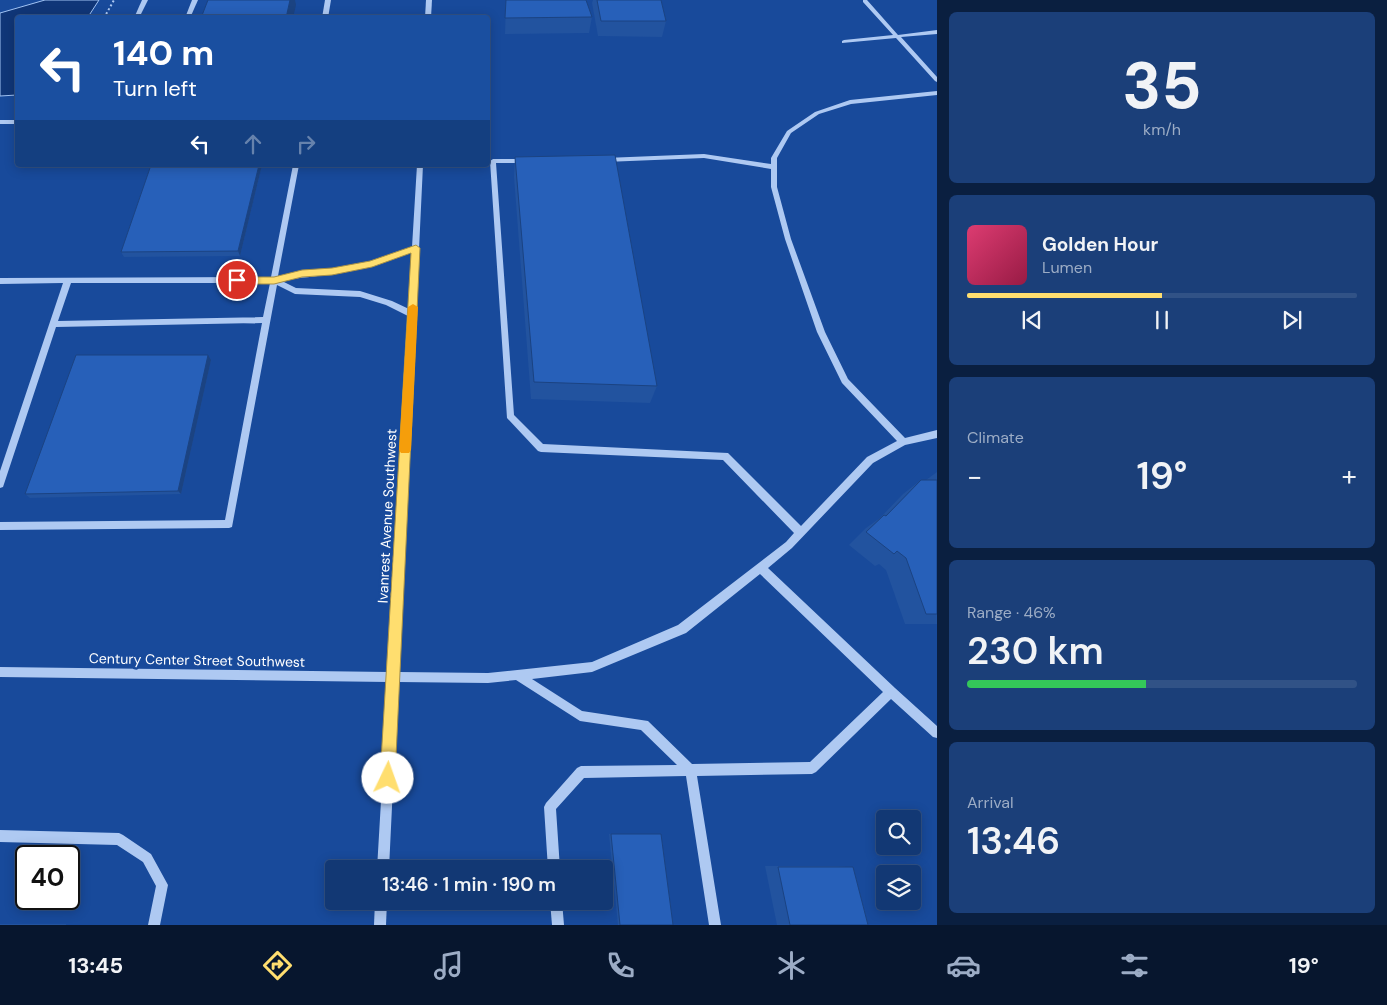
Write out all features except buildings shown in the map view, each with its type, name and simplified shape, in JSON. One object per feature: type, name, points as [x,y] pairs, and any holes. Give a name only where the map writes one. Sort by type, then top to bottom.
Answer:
[{"type":"street","points":[[138,15],[145,0]]},
{"type":"street","points":[[188,15],[195,0]]},
{"type":"street","points":[[326,15],[328,0]]},
{"type":"street","points":[[428,15],[429,0]]},
{"type":"street","points":[[865,0],[937,80]]},
{"type":"street","points":[[844,42],[937,32]]},
{"type":"street","points":[[904,442],[845,381],[821,332],[788,239],[774,187],[774,158],[789,132],[817,113],[850,102],[937,93]]},
{"type":"street","points":[[0,122],[15,122]]},
{"type":"street","points":[[598,160],[704,156],[774,167]]},
{"type":"street","points":[[532,161],[493,161],[510,416],[541,448],[725,456],[801,533]]},
{"type":"street","points":[[0,526],[229,524],[296,167]]},
{"type":"street","name":"Ivanrest Avenue Southwest","points":[[383,860],[420,167]]},
{"type":"street","points":[[0,281],[274,280],[372,264],[416,248]]},
{"type":"street","points":[[0,484],[68,280]]},
{"type":"street","points":[[274,280],[295,291],[360,294],[389,303],[412,314]]},
{"type":"street","points":[[54,324],[267,320]]},
{"type":"street","name":"Century Center Street Southwest","points":[[0,672],[488,678],[592,667],[682,629],[789,546],[870,460],[904,442],[937,434]]},
{"type":"street","points":[[517,675],[580,716],[644,725],[691,771],[715,925]]},
{"type":"street","points":[[891,692],[937,733]]},
{"type":"street","points":[[0,836],[119,839],[147,858],[162,885],[154,925]]},
{"type":"street","points":[[380,925],[381,910]]},
{"type":"street","points":[[557,910],[558,925]]},
{"type":"lane","points":[[553,860],[550,807],[582,772],[812,768],[891,692],[760,567]]},
{"type":"path","points":[[106,15],[114,0]]},
{"type":"water","points":[[45,0],[99,0],[89,15],[15,15],[15,95],[0,96],[0,13]]},
{"type":"slow traffic","points":[[405,450],[413,307]]},
{"type":"route","points":[[237,280],[274,280],[302,274],[332,272],[372,264],[416,248],[388,778]]}]
